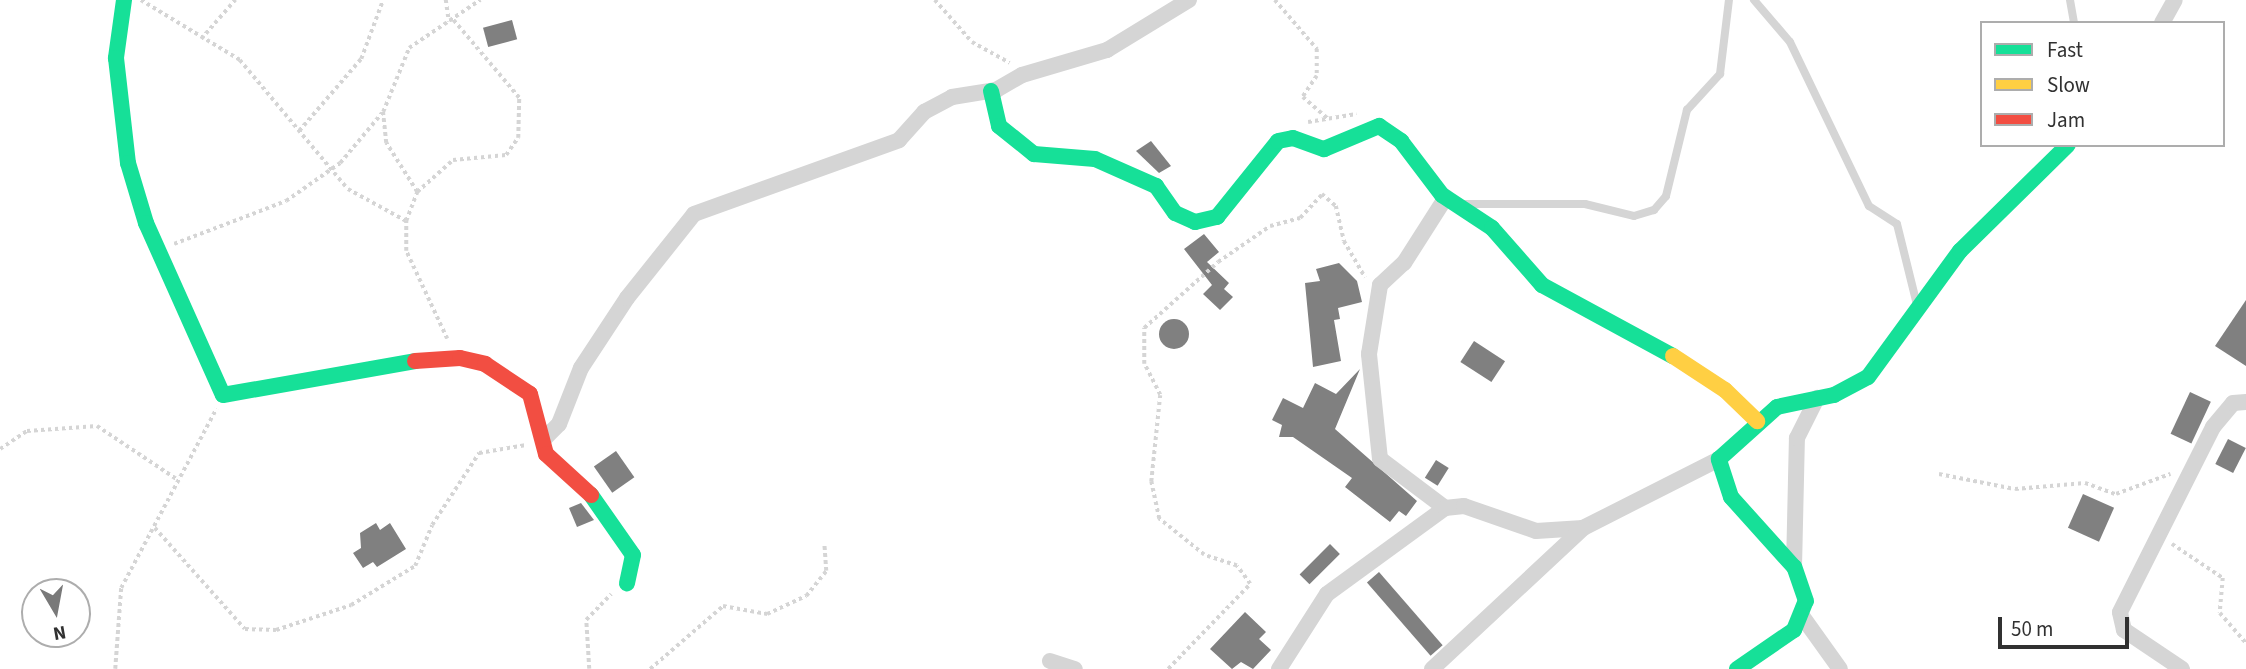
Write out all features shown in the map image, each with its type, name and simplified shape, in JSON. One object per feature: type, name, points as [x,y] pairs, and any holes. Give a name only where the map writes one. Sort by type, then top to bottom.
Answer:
[{"type":"street","points":[[124,0],[117,58],[128,163],[159,249],[223,395],[342,368],[460,358],[522,385],[539,410],[545,447],[597,500],[633,555],[627,583]]},
{"type":"street","points":[[545,447],[559,424],[581,368],[626,298],[694,214],[899,140],[924,112],[952,97],[991,92],[1030,73],[1107,50],[1189,0]]},
{"type":"street","points":[[2163,21],[2175,0]]},
{"type":"street","points":[[991,92],[999,126],[1034,154],[1095,159],[1156,186],[1175,213],[1195,222],[1217,217],[1278,141],[1293,138],[1324,149],[1378,126],[1401,141],[1452,201],[1492,228],[1542,285],[1682,361],[1757,421]]},
{"type":"street","points":[[1432,669],[1583,528],[1719,459],[1757,421],[1777,407],[1817,398],[1868,377],[1918,308],[1997,210],[2043,175],[2066,147]]},
{"type":"street","points":[[1445,508],[1380,459],[1370,354],[1380,285],[1405,263],[1452,201]]},
{"type":"street","points":[[1794,567],[1797,438],[1817,398]]},
{"type":"street","points":[[2182,669],[2120,622],[2156,534],[2192,466],[2223,412],[2246,402]]},
{"type":"street","points":[[1719,459],[1731,497],[1794,567],[1803,583],[1802,616],[1794,631],[1737,669]]},
{"type":"street","points":[[1279,669],[1327,594],[1445,508],[1464,506],[1536,531],[1583,528]]},
{"type":"street","points":[[1802,616],[1840,669]]},
{"type":"street","points":[[1050,661],[1075,669]]},
{"type":"lane","points":[[1452,201],[1585,204],[1634,216],[1654,210],[1666,196],[1687,110],[1720,74],[1729,0]]},
{"type":"lane","points":[[1754,0],[1790,42],[1869,206],[1897,224],[1918,308]]},
{"type":"lane","points":[[2070,0],[2074,21]]},
{"type":"path","points":[[141,0],[257,75],[330,171],[364,202],[406,221]]},
{"type":"path","points":[[201,39],[235,0]]},
{"type":"path","points":[[299,131],[361,60],[383,0]]},
{"type":"path","points":[[446,0],[451,21],[519,98],[518,138],[506,155],[453,159],[417,192],[406,221],[408,257],[460,358]]},
{"type":"path","points":[[159,249],[251,217],[330,171],[383,112],[402,56],[480,0]]},
{"type":"path","points":[[935,0],[972,42],[1030,73]]},
{"type":"path","points":[[1275,0],[1317,50],[1317,76],[1303,97],[1328,119]]},
{"type":"path","points":[[383,112],[386,143],[417,192]]},
{"type":"path","points":[[1278,141],[1294,125],[1358,114],[1378,126]]},
{"type":"path","points":[[1168,669],[1251,584],[1237,566],[1203,555],[1159,519],[1151,482],[1161,406],[1143,357],[1147,323],[1263,230],[1305,215],[1322,194],[1336,206],[1344,241],[1368,281],[1380,285]]},
{"type":"path","points":[[114,669],[121,588],[223,395]]},
{"type":"path","points":[[0,449],[27,431],[97,426],[177,480]]},
{"type":"path","points":[[155,527],[245,629],[276,630],[351,605],[415,566],[432,525],[484,449],[531,445],[545,447]]},
{"type":"path","points":[[1939,474],[2015,489],[2085,483],[2116,494],[2192,466]]},
{"type":"path","points":[[2156,534],[2223,578],[2220,612],[2246,643]]},
{"type":"path","points":[[650,669],[723,606],[767,614],[806,596],[826,571],[824,545]]},
{"type":"path","points":[[589,669],[586,620],[627,583]]},
{"type":"building","points":[[512,20],[517,39],[488,47],[483,28]]},
{"type":"building","points":[[1151,141],[1171,166],[1159,173],[1136,151]]},
{"type":"building","points":[[1204,234],[1219,252],[1207,262],[1229,283],[1224,289],[1233,297],[1220,310],[1203,294],[1212,285],[1184,249]]},
{"type":"building","points":[[1339,263],[1357,281],[1362,302],[1338,308],[1340,319],[1334,320],[1341,361],[1313,367],[1305,283],[1320,281],[1316,269]]},
{"type":"building","points":[[2246,300],[2246,366],[2215,346]]},
{"type":"building","points":[[1174,319],[1185,323],[1189,334],[1185,345],[1174,349],[1163,345],[1159,334],[1163,323]]},
{"type":"building","points":[[1474,341],[1505,361],[1491,382],[1460,362]]},
{"type":"building","points":[[1360,369],[1335,429],[1417,501],[1406,516],[1399,511],[1390,522],[1345,487],[1352,478],[1293,437],[1279,437],[1282,425],[1272,420],[1283,398],[1303,408],[1315,383],[1336,394]]},
{"type":"building","points":[[2190,392],[2211,402],[2191,443],[2171,434]]},
{"type":"building","points":[[2228,439],[2246,448],[2233,473],[2215,464]]},
{"type":"building","points":[[616,451],[634,477],[612,493],[594,466]]},
{"type":"building","points":[[1436,460],[1449,468],[1438,486],[1425,478]]},
{"type":"building","points":[[2083,494],[2114,508],[2099,542],[2068,528]]},
{"type":"building","points":[[581,503],[594,520],[577,527],[569,508]]},
{"type":"building","points":[[376,523],[380,530],[390,523],[406,549],[377,567],[373,562],[363,568],[353,553],[361,548],[360,533]]},
{"type":"building","points":[[1330,544],[1340,554],[1309,584],[1300,574]]},
{"type":"building","points":[[1379,572],[1443,645],[1431,656],[1367,582]]},
{"type":"building","points":[[1245,612],[1266,632],[1259,639],[1271,650],[1253,669],[1241,662],[1232,669],[1210,649]]},
{"type":"traffic: fast","points":[[124,0],[116,58],[128,163],[146,223],[223,395],[415,361]]},
{"type":"traffic: fast","points":[[991,91],[999,126],[1034,154],[1095,159],[1156,186],[1175,213],[1195,222],[1217,217],[1278,141],[1293,138],[1324,149],[1379,126],[1401,141],[1442,195],[1492,228],[1542,285],[1673,356]]},
{"type":"traffic: fast","points":[[1737,669],[1794,630],[1806,601],[1794,567],[1731,497],[1719,459],[1777,407],[1834,395],[1868,377],[1960,251],[2066,147]]},
{"type":"traffic: fast","points":[[591,495],[633,555],[627,583]]},
{"type":"traffic: slow","points":[[1673,356],[1725,390],[1757,421]]},
{"type":"traffic: jam","points":[[415,361],[460,358],[485,364],[530,394],[546,454],[591,495]]}]
